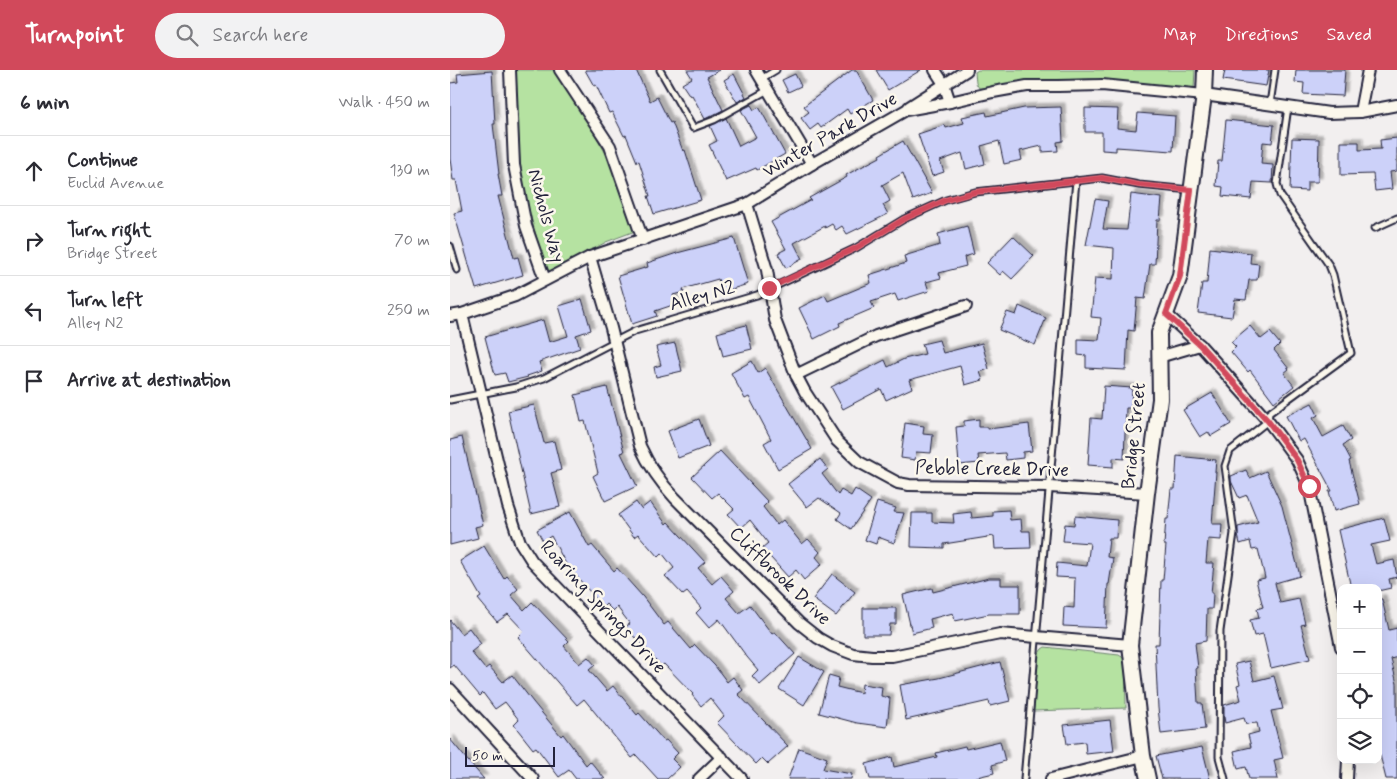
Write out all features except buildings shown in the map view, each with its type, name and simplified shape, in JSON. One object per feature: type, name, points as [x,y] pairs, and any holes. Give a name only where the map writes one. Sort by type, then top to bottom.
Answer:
[{"type":"street","name":"Nichols Way","points":[[510,70],[514,165],[526,226],[545,280]]},
{"type":"street","points":[[560,70],[610,146],[643,240]]},
{"type":"street","points":[[936,70],[944,84],[950,102]]},
{"type":"street","points":[[906,110],[967,70]]},
{"type":"street","name":"Bridge Street","points":[[1148,779],[1143,756],[1130,645],[1160,400],[1159,333],[1180,276],[1204,95],[1205,70]]},
{"type":"street","points":[[1360,112],[1368,70]]},
{"type":"street","points":[[759,74],[812,164]]},
{"type":"street","name":"Winter Park Drive","points":[[450,316],[462,314],[514,296],[590,257],[748,204],[812,164],[906,110],[993,92],[1035,86],[1102,85],[1204,95],[1329,113],[1360,112],[1397,105]]},
{"type":"street","name":"Pebble Creek Drive","points":[[748,204],[767,270],[775,320],[796,375],[837,441],[859,462],[898,483],[928,487],[1049,487],[1148,493]]},
{"type":"street","name":"Cliffbrook Drive","points":[[590,257],[640,446],[656,477],[799,623],[818,638],[852,654],[872,656],[892,656],[1000,634],[1130,645]]},
{"type":"street","points":[[796,375],[876,336],[966,306]]},
{"type":"street","name":"Roaring Springs Drive","points":[[462,314],[508,506],[520,542],[532,561],[742,779]]},
{"type":"street","points":[[1166,314],[1200,345],[1268,421],[1297,460],[1309,486],[1337,629]]},
{"type":"street","points":[[1159,357],[1200,345]]},
{"type":"street","points":[[450,689],[532,779]]},
{"type":"street","points":[[1051,779],[1143,756]]},
{"type":"street","points":[[699,779],[722,757]]},
{"type":"street","points":[[1348,764],[1348,779]]},
{"type":"lane","points":[[660,70],[694,128],[714,120],[768,89]]},
{"type":"lane","points":[[759,74],[776,70]]},
{"type":"lane","points":[[1270,104],[1275,70]]},
{"type":"lane","points":[[1224,779],[1219,757],[1220,631],[1234,533],[1225,466],[1230,451],[1268,421],[1269,413],[1351,353],[1329,264],[1280,195],[1277,184],[1288,107]]},
{"type":"lane","name":"Alley N2","points":[[450,400],[516,387],[544,378],[635,331],[757,295],[856,248],[904,219],[946,200],[975,192],[1102,178],[1139,185],[1191,190]]},
{"type":"lane","points":[[1024,779],[1076,180]]},
{"type":"lane","points":[[1376,228],[1397,218]]},
{"type":"lane","points":[[450,246],[457,270]]},
{"type":"green space","points":[[515,70],[554,70],[586,119],[612,164],[635,231],[606,242],[551,273],[545,268],[521,181]]},
{"type":"green space","points":[[978,70],[1195,70],[1194,88],[1181,89],[1091,79],[1047,80],[979,88],[976,83],[975,72]]},
{"type":"green space","points":[[1045,647],[1119,655],[1125,659],[1126,708],[1033,711],[1039,653]]},
{"type":"route","points":[[769,288],[856,248],[904,219],[946,200],[975,192],[1102,178],[1139,185],[1191,190],[1180,276],[1166,314],[1200,345],[1268,421],[1297,460],[1309,486]]}]
